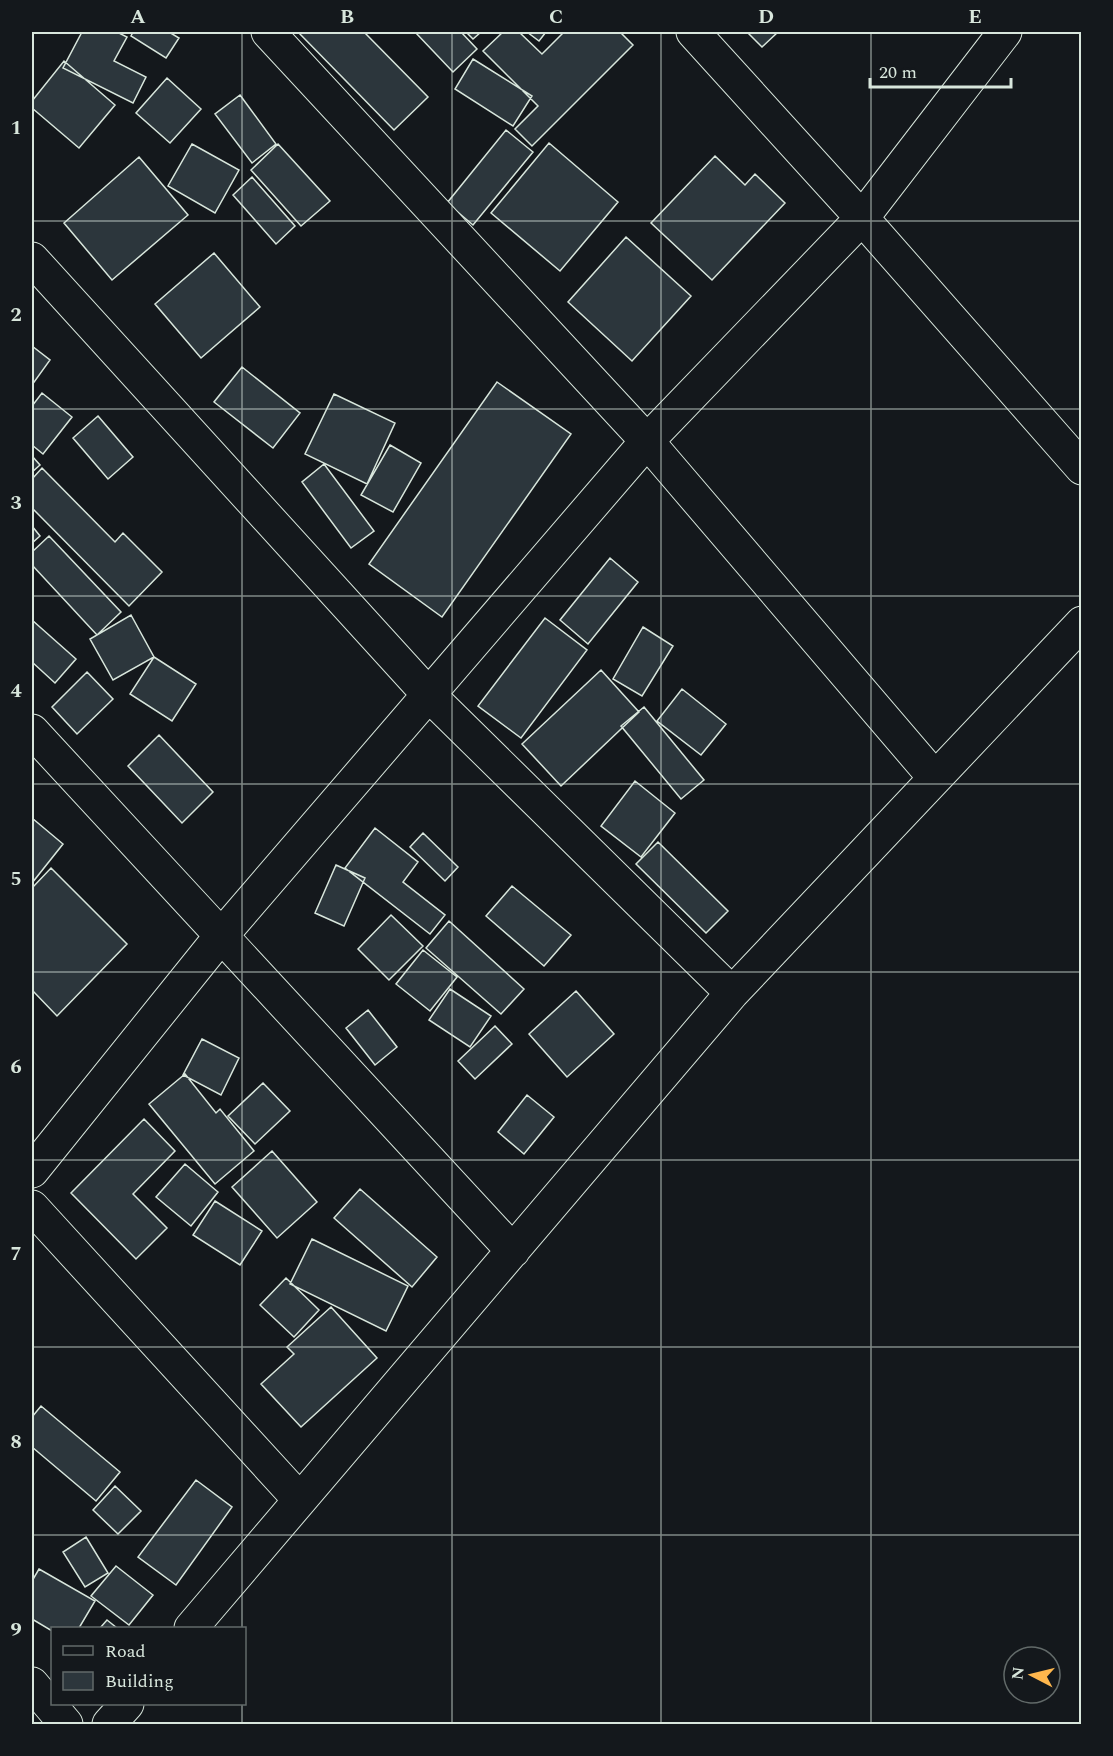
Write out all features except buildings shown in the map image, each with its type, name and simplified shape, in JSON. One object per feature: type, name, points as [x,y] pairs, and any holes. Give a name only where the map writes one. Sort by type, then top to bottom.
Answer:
[{"type":"street","points":[[267,32],[647,441],[935,778]]},
{"type":"street","points":[[693,32],[862,218],[1082,468]]},
{"type":"street","points":[[32,1171],[221,936],[647,441],[862,218],[1005,32]]},
{"type":"street","points":[[32,259],[428,694],[732,993]]},
{"type":"street","points":[[193,1627],[732,993],[1082,623]]},
{"type":"street","points":[[32,730],[513,1251]]},
{"type":"street","points":[[32,1207],[300,1500]]},
{"type":"street","points":[[32,1684],[66,1725]]},
{"type":"street","points":[[109,1725],[126,1705]]}]
